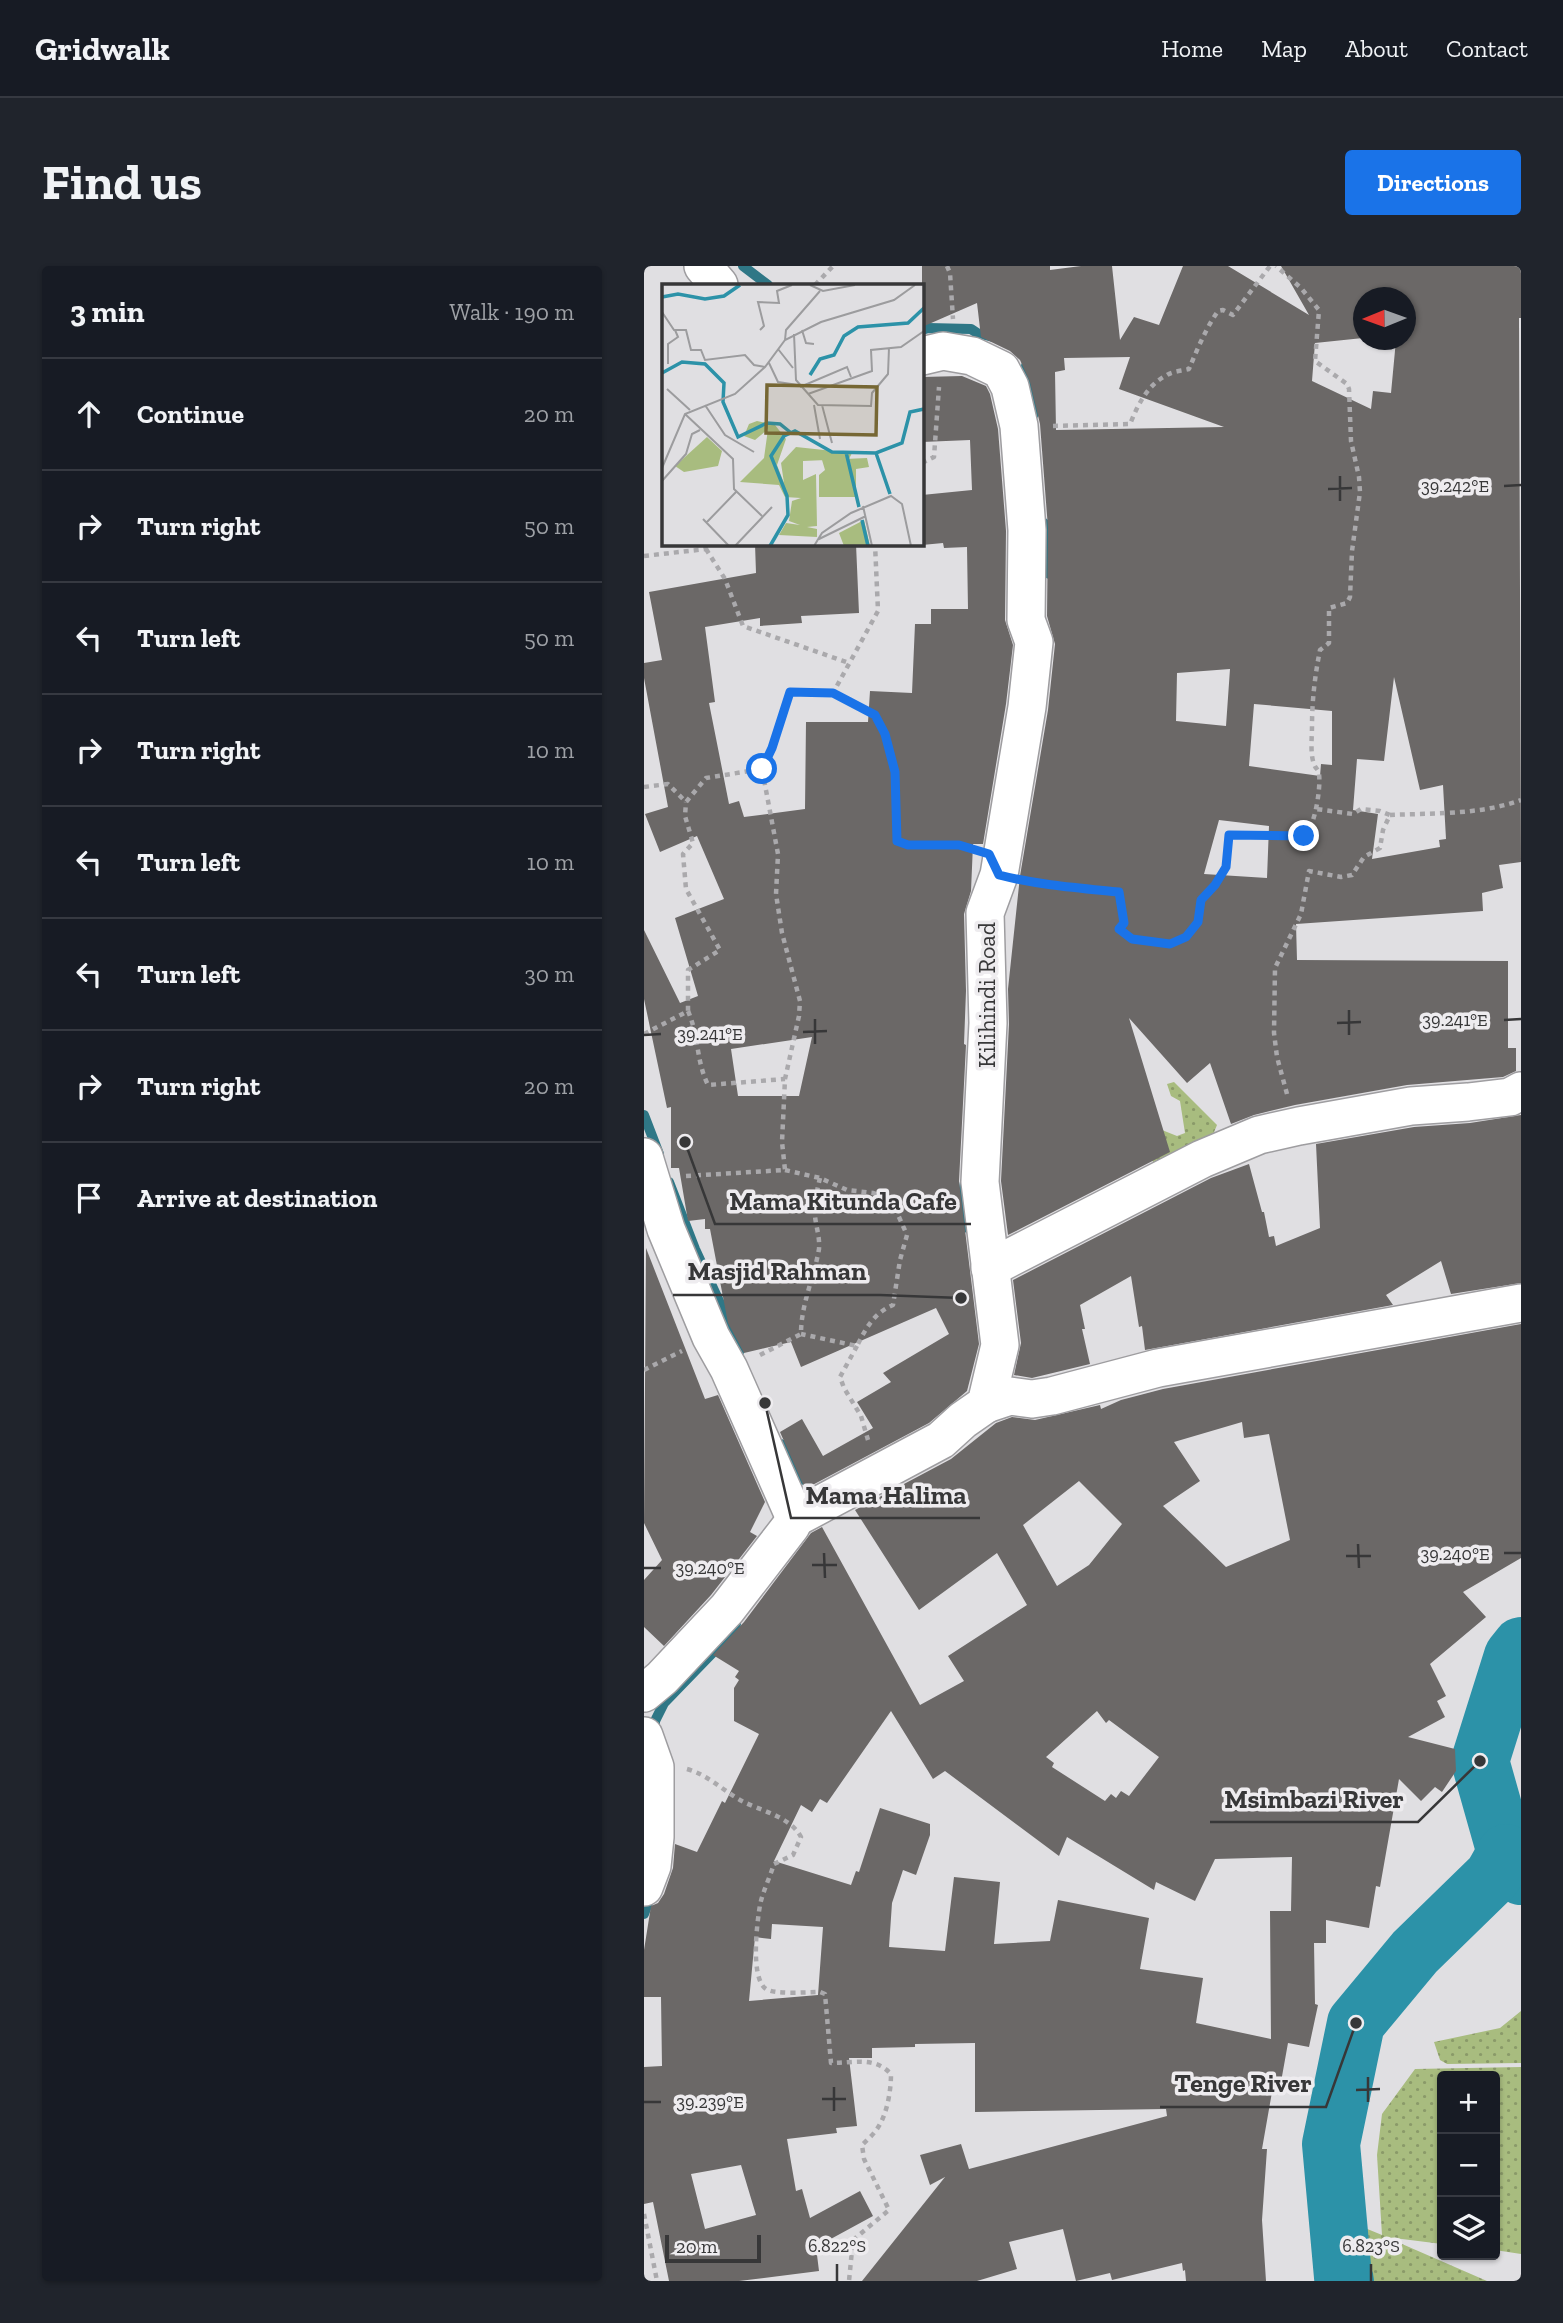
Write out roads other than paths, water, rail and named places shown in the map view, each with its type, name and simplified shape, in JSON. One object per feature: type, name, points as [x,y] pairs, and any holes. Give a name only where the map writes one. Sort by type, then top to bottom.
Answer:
[{"type":"street","points":[[703,266],[718,284]]},
{"type":"street","name":"Kilihindi Road","points":[[932,353],[972,356],[1001,370],[1010,387],[1019,426],[1027,530],[1026,620],[1034,642],[1027,706],[999,875],[985,913],[988,1023],[980,1182],[1000,1345],[986,1404]]},
{"type":"street","points":[[990,1268],[1202,1159],[1259,1135],[1412,1105],[1510,1097],[1521,1091]]},
{"type":"street","points":[[647,1168],[666,1229],[710,1337],[729,1369],[795,1518]]},
{"type":"street","points":[[650,1675],[727,1609],[795,1518],[941,1440],[986,1404],[1010,1396],[1032,1399],[1052,1396],[1158,1368],[1521,1303]]},
{"type":"street","points":[[644,1887],[653,1856],[650,1751]]},
{"type":"waterway","points":[[743,266],[767,284]]},
{"type":"waterway","points":[[924,329],[971,329],[993,337]]},
{"type":"waterway","points":[[1026,366],[1034,414]]},
{"type":"waterway","points":[[1044,523],[1049,574]]},
{"type":"waterway","points":[[644,1115],[659,1154]]},
{"type":"waterway","points":[[669,1182],[695,1249],[736,1338],[739,1352]]},
{"type":"waterway","points":[[965,1182],[962,1203],[969,1229]]},
{"type":"waterway","points":[[781,1444],[801,1480]]},
{"type":"waterway","points":[[655,1733],[655,1721],[664,1703],[723,1642],[736,1624]]},
{"type":"waterway","points":[[1521,1646],[1513,1656],[1480,1761],[1506,1853],[1521,1876]]},
{"type":"waterway","points":[[1345,2281],[1331,2144],[1356,2023],[1415,1952],[1493,1876],[1506,1853]]},
{"type":"waterway","points":[[644,1914],[651,1895]]},
{"type":"place","name":"Mama Kitunda Cafe","points":[[685,1142]]},
{"type":"place","name":"Masjid Rahman","points":[[961,1298]]},
{"type":"place","name":"Mama Halima","points":[[765,1403]]},
{"type":"place","name":"Msimbazi River","points":[[1480,1761]]},
{"type":"place","name":"Tenge River","points":[[1356,2023]]}]
